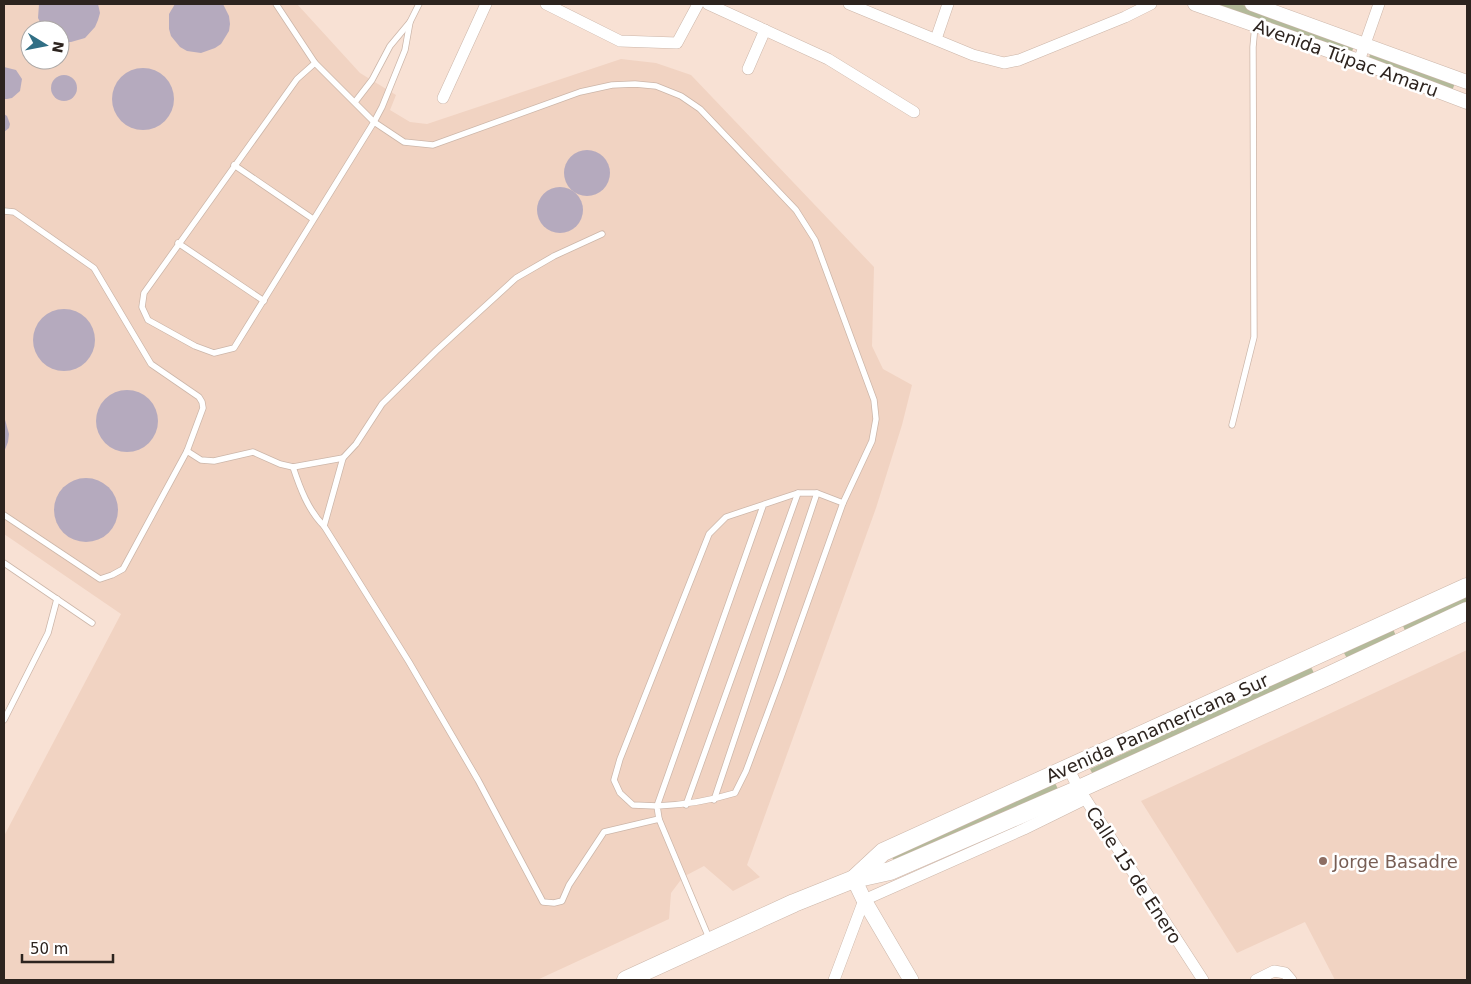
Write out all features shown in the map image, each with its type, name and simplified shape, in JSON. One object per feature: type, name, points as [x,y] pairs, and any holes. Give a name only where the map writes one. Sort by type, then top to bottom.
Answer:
[{"type":"main road","name":"Avenida Panamericana Sur","points":[[854,879],[883,852],[1467,587]]},
{"type":"main road","name":"Avenida Panamericana Sur","points":[[626,980],[710,941],[854,879],[890,871],[1082,794],[1467,610]]},
{"type":"main road","points":[[854,879],[910,980]]},
{"type":"street","points":[[443,98],[486,4]]},
{"type":"street","points":[[546,4],[620,41],[677,43],[698,4]]},
{"type":"street","points":[[708,4],[828,59],[914,112]]},
{"type":"street","points":[[849,4],[974,55],[1004,63],[1019,60],[1125,17],[1151,4]]},
{"type":"street","points":[[936,39],[948,4]]},
{"type":"street","name":"Avenida Túpac Amaru","points":[[1195,4],[1466,98]]},
{"type":"street","name":"Avenida Túpac Amaru","points":[[1252,4],[1467,82]]},
{"type":"street","points":[[1358,62],[1379,4]]},
{"type":"street","points":[[748,69],[765,30]]},
{"type":"street","name":"Calle 15 de Enero","points":[[1068,768],[1082,794],[1204,980]]},
{"type":"street","name":"Avenida Panamericana Sur","points":[[864,900],[1024,829],[1082,794]]},
{"type":"street","points":[[834,980],[864,900]]},
{"type":"street","points":[[1256,980],[1274,971],[1285,973],[1291,980]]},
{"type":"lane","points":[[276,4],[315,63],[374,122],[404,142],[433,145],[580,92],[612,85],[635,84],[656,86],[681,96],[700,109],[796,210],[815,240],[874,400],[876,418],[872,441],[844,503],[746,771],[735,793],[714,800],[686,805],[657,806],[633,804],[620,793],[614,780],[620,759],[709,534],[726,517],[798,492],[817,494],[844,503]]},
{"type":"lane","points":[[355,102],[372,80],[390,46],[410,22],[419,4]]},
{"type":"lane","points":[[315,63],[297,78],[178,243],[144,294],[142,307],[148,320],[195,346],[214,353],[234,348],[374,122],[405,50],[410,22]]},
{"type":"lane","points":[[1232,425],[1254,337],[1253,47],[1255,25]]},
{"type":"lane","points":[[234,165],[313,219]]},
{"type":"lane","points":[[4,211],[14,212],[94,268],[151,364],[199,398],[203,408],[187,451],[123,569],[112,575],[100,579],[4,514]]},
{"type":"lane","points":[[324,526],[343,458],[356,444],[382,404],[436,351],[516,278],[554,256],[602,234]]},
{"type":"lane","points":[[178,243],[264,301]]},
{"type":"lane","points":[[187,451],[201,460],[214,461],[253,452],[280,464],[293,467],[343,458]]},
{"type":"lane","points":[[293,467],[302,493],[408,662],[478,780],[543,902],[554,903],[562,901],[569,885],[604,832],[659,819]]},
{"type":"lane","points":[[686,805],[798,492]]},
{"type":"lane","points":[[714,800],[817,494]]},
{"type":"lane","points":[[710,941],[659,819],[657,806],[762,506]]},
{"type":"lane","points":[[4,563],[92,622]]},
{"type":"lane","points":[[4,720],[48,633],[56,599]]},
{"type":"shaded area","points":[[4,4],[297,4],[360,73],[396,95],[390,110],[410,122],[427,124],[621,59],[656,63],[691,75],[874,267],[872,346],[883,369],[912,385],[902,425],[876,508],[747,865],[760,877],[733,891],[704,866],[683,877],[671,893],[669,919],[537,980],[4,980],[4,836],[121,614],[4,534]]},
{"type":"shaded area","name":"Jorge Basadre","points":[[1467,650],[1467,980],[1335,980],[1305,922],[1237,953],[1141,801]]},
{"type":"green space","points":[[1215,4],[1240,4],[1355,42],[1352,52]]},
{"type":"green space","points":[[1371,52],[1455,83],[1452,91],[1368,60]]},
{"type":"green space","points":[[1467,595],[1467,603],[1406,633],[1403,626]]},
{"type":"green space","points":[[1393,629],[1396,636],[1348,660],[1344,653]]},
{"type":"green space","points":[[1311,667],[1315,675],[1094,777],[1090,769]]},
{"type":"green space","points":[[1055,783],[1059,791],[895,862],[891,856]]},
{"type":"building","points":[[39,4],[98,4],[100,13],[95,27],[85,38],[71,42],[70,20],[39,20]]},
{"type":"building","points":[[175,4],[223,4],[229,16],[230,24],[229,31],[221,44],[201,53],[187,51],[180,47],[171,36],[169,29],[169,14]]},
{"type":"building","points":[[4,67],[16,70],[22,79],[20,91],[12,98],[7,99],[4,99]]},
{"type":"building","points":[[143,68],[160,73],[165,77],[169,82],[174,99],[169,116],[165,121],[160,125],[143,130],[126,125],[121,121],[117,116],[112,99],[117,82],[121,77],[126,73]]},
{"type":"building","points":[[64,75],[73,79],[77,88],[73,97],[64,101],[55,97],[51,88],[55,79]]},
{"type":"building","points":[[4,114],[7,116],[10,124],[9,128],[4,132]]},
{"type":"building","points":[[582,150],[592,150],[606,160],[610,173],[606,186],[600,192],[592,196],[582,196],[568,186],[564,178],[564,168],[574,154]]},
{"type":"building","points":[[560,187],[573,191],[579,197],[583,210],[579,223],[573,229],[560,233],[547,229],[541,223],[537,210],[541,197],[547,191]]},
{"type":"building","points":[[64,309],[76,311],[86,318],[93,328],[95,340],[93,352],[86,362],[76,369],[64,371],[52,369],[42,362],[35,352],[33,340],[35,328],[42,318],[52,311]]},
{"type":"building","points":[[127,390],[139,392],[149,399],[156,409],[158,421],[156,433],[149,443],[139,450],[127,452],[115,450],[105,443],[98,433],[96,421],[98,409],[105,399],[115,392]]},
{"type":"building","points":[[4,416],[9,434],[4,452]]},
{"type":"building","points":[[86,478],[104,484],[112,492],[118,510],[112,528],[104,536],[86,542],[68,536],[60,528],[54,510],[60,492],[68,484]]},
{"type":"place","name":"Jorge Basadre","points":[[1323,861]]}]
